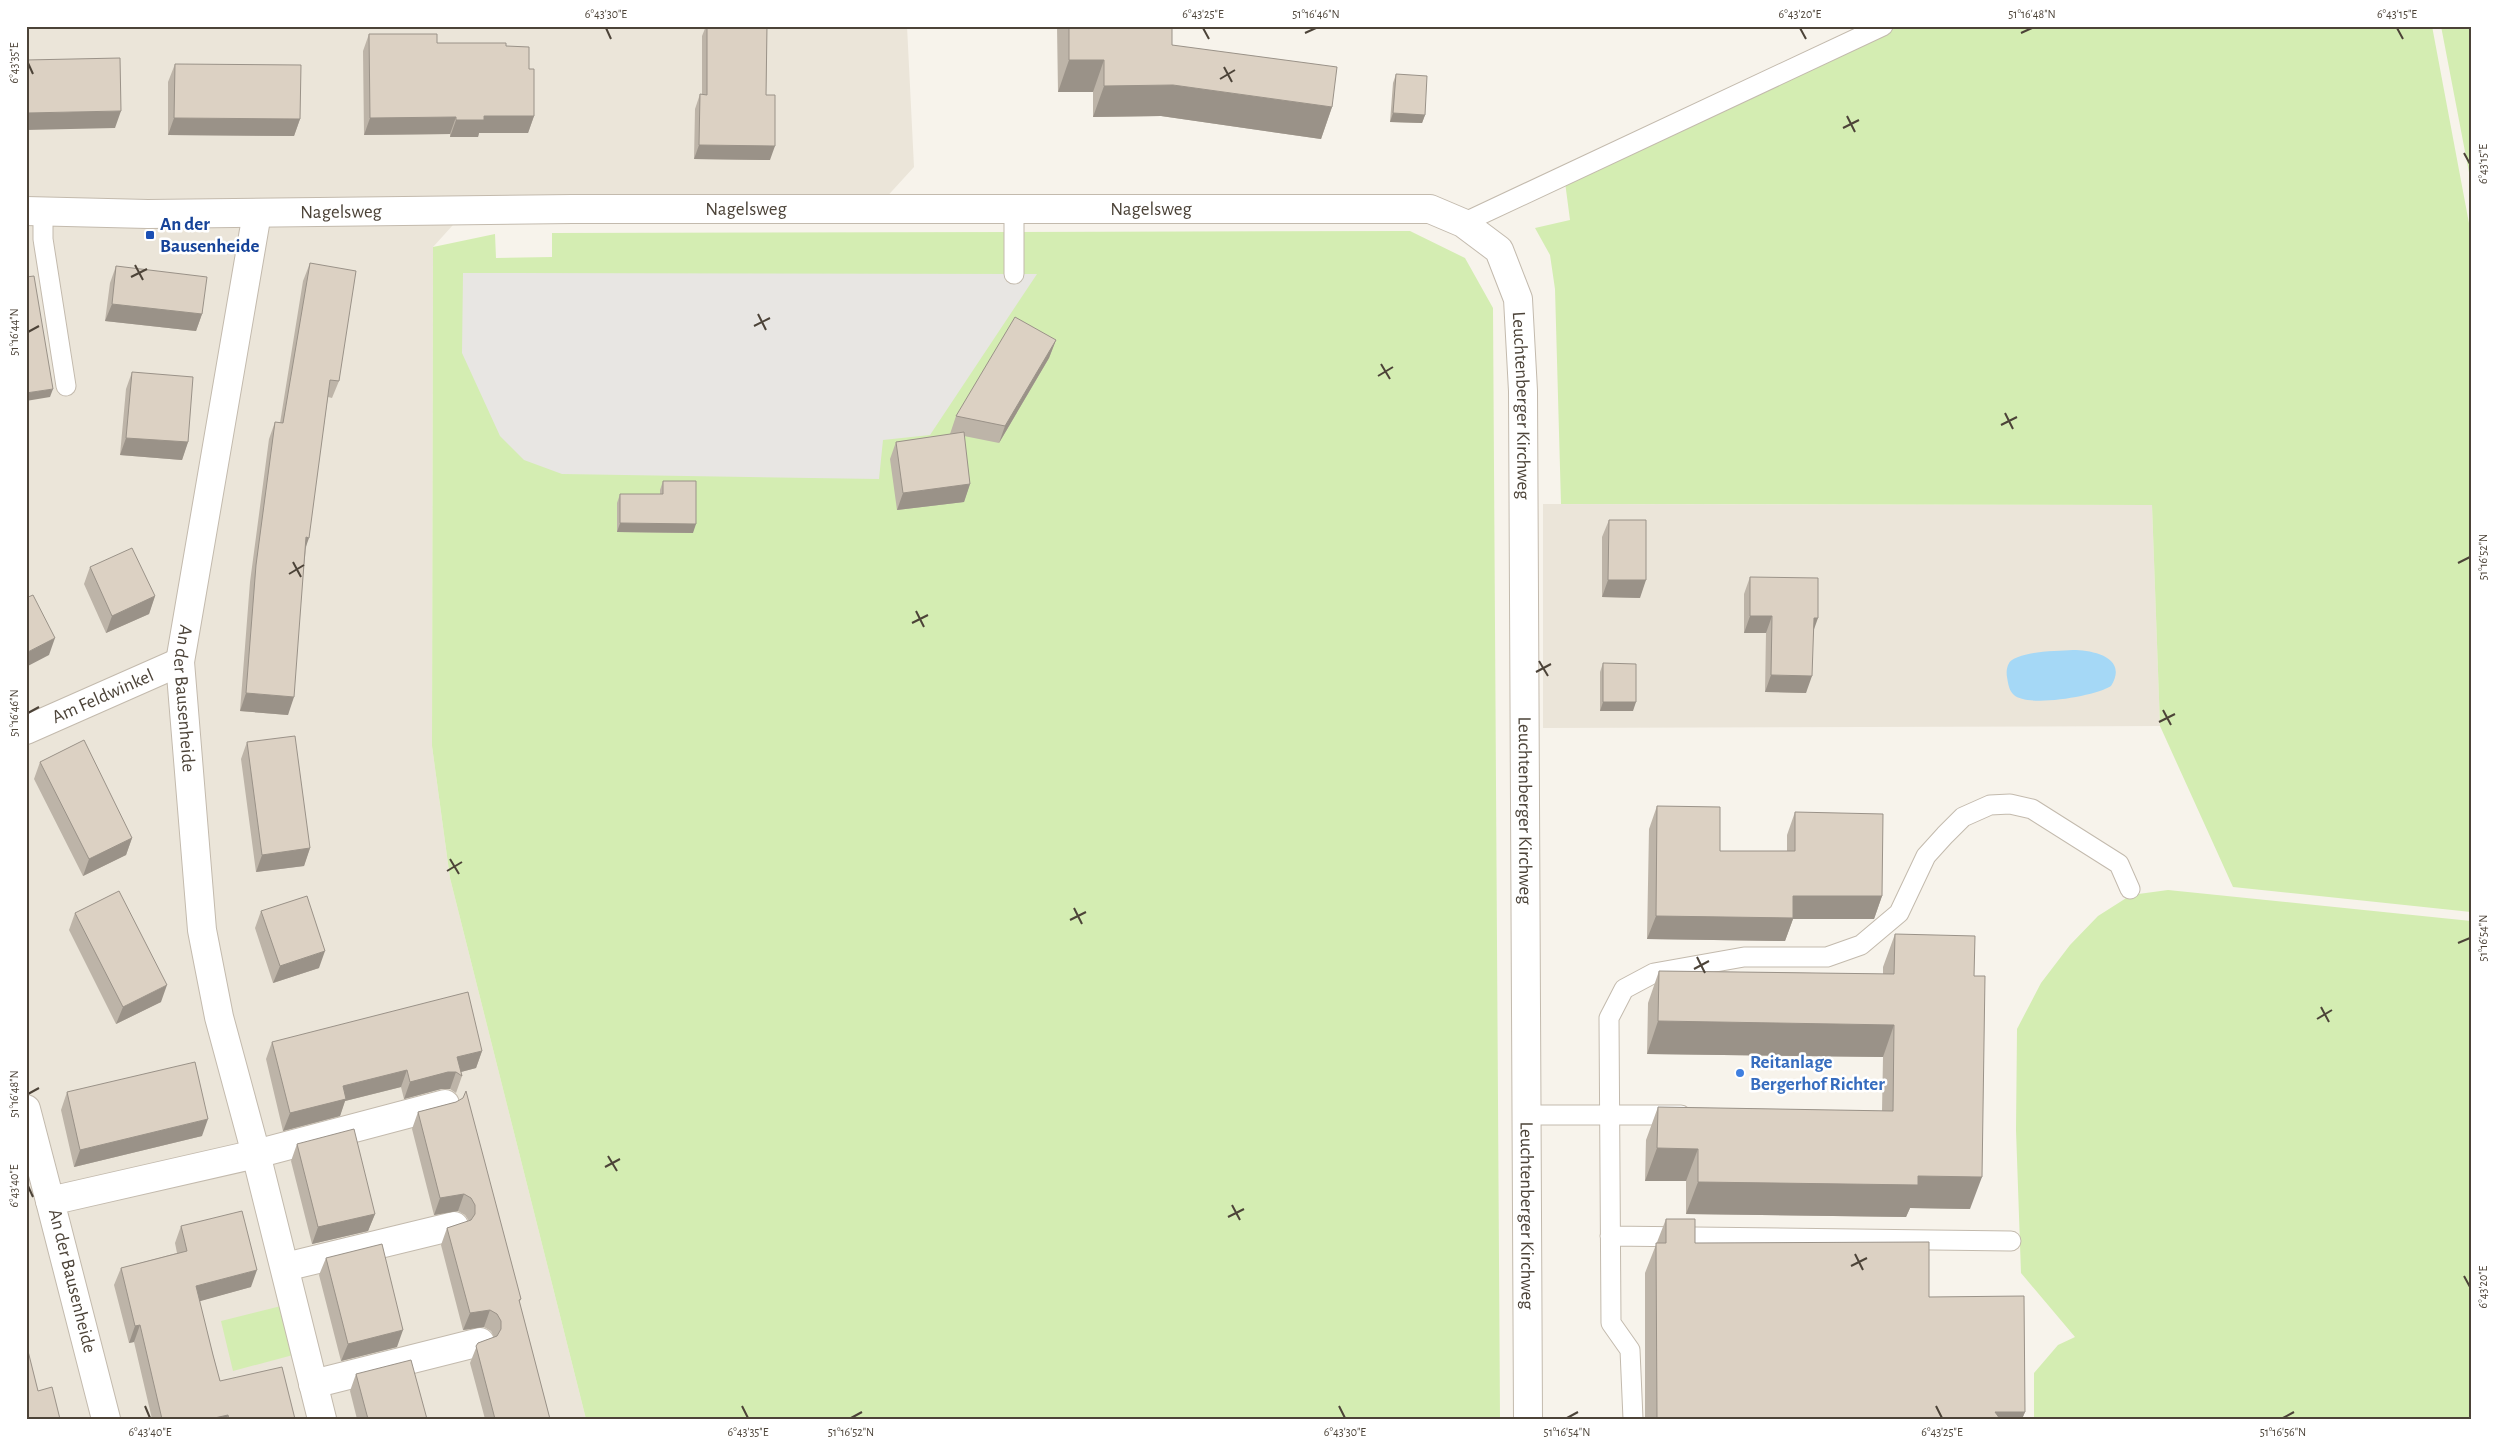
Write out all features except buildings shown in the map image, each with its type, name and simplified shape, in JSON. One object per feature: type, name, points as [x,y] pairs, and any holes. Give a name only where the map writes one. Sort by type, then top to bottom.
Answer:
[{"type":"street","name":"Nagelsweg","points":[[34,211],[148,214],[1014,208],[1430,209],[1463,223]]},
{"type":"street","name":"An der Bausenheide","points":[[257,213],[180,662],[202,930],[219,1016],[285,1267],[322,1419]]},
{"type":"street","name":"Leuchtenberger Kirchweg","points":[[1463,223],[1499,250],[1518,299],[1524,391],[1528,1419]]},
{"type":"street","name":"Am Feldwinkel","points":[[26,730],[180,662]]},
{"type":"street","name":"An der Bausenheide","points":[[106,1419],[50,1201],[256,1154],[445,1104]]},
{"type":"street","points":[[26,1109],[50,1201]]},
{"type":"street","points":[[285,1267],[454,1226]]},
{"type":"street","points":[[313,1384],[480,1342]]},
{"type":"lane","points":[[1463,223],[1883,26]]},
{"type":"lane","points":[[1014,208],[1014,274]]},
{"type":"lane","points":[[34,211],[43,238],[66,386]]},
{"type":"lane","points":[[1633,1419],[1630,1350],[1611,1323],[1608,1115],[1609,1018],[1624,989],[1654,973],[1744,957],[1827,957],[1861,945],[1898,913],[1926,856],[1963,817],[1990,806],[2010,804],[2032,809],[2119,864],[2130,889]]},
{"type":"lane","points":[[1527,1115],[1694,1115]]},
{"type":"lane","points":[[1610,1236],[2011,1241]]},
{"type":"shaded area","points":[[26,26],[907,26],[914,167],[882,202],[472,204],[433,247],[432,746],[450,878],[586,1419],[26,1419]]},
{"type":"shaded area","points":[[463,273],[1037,274],[930,435],[883,440],[879,479],[562,474],[524,460],[500,436],[462,353]]},
{"type":"shaded area","points":[[1543,504],[2152,505],[2160,726],[1543,728]]},
{"type":"green space","points":[[1895,26],[2432,26],[2471,234],[2471,912],[2233,887],[2160,726],[2152,505],[1561,504],[1555,289],[1550,255],[1535,228],[1570,220],[1565,182]]},
{"type":"green space","points":[[2441,26],[2471,26],[2471,183]]},
{"type":"green space","points":[[1410,231],[1465,258],[1493,308],[1500,1419],[586,1419],[450,878],[432,746],[433,247],[495,234],[496,258],[552,257],[552,233]]},
{"type":"green space","points":[[2168,890],[2471,921],[2471,1419],[2034,1419],[2034,1373],[2058,1345],[2075,1337],[2021,1273],[2016,1130],[2017,1029],[2041,983],[2070,945],[2098,916],[2131,895]]},
{"type":"green space","points":[[281,1306],[293,1355],[233,1371],[221,1321]]},
{"type":"water","points":[[2073,650],[2098,654],[2112,662],[2115,668],[2115,676],[2111,686],[2077,697],[2047,701],[2022,699],[2011,691],[2007,673],[2010,661],[2033,653]]},
{"type":"place","name":"An der Bausenheide","points":[[150,235]]},
{"type":"place","name":"Reitanlage Bergerhof Richter","points":[[1740,1073]]}]
